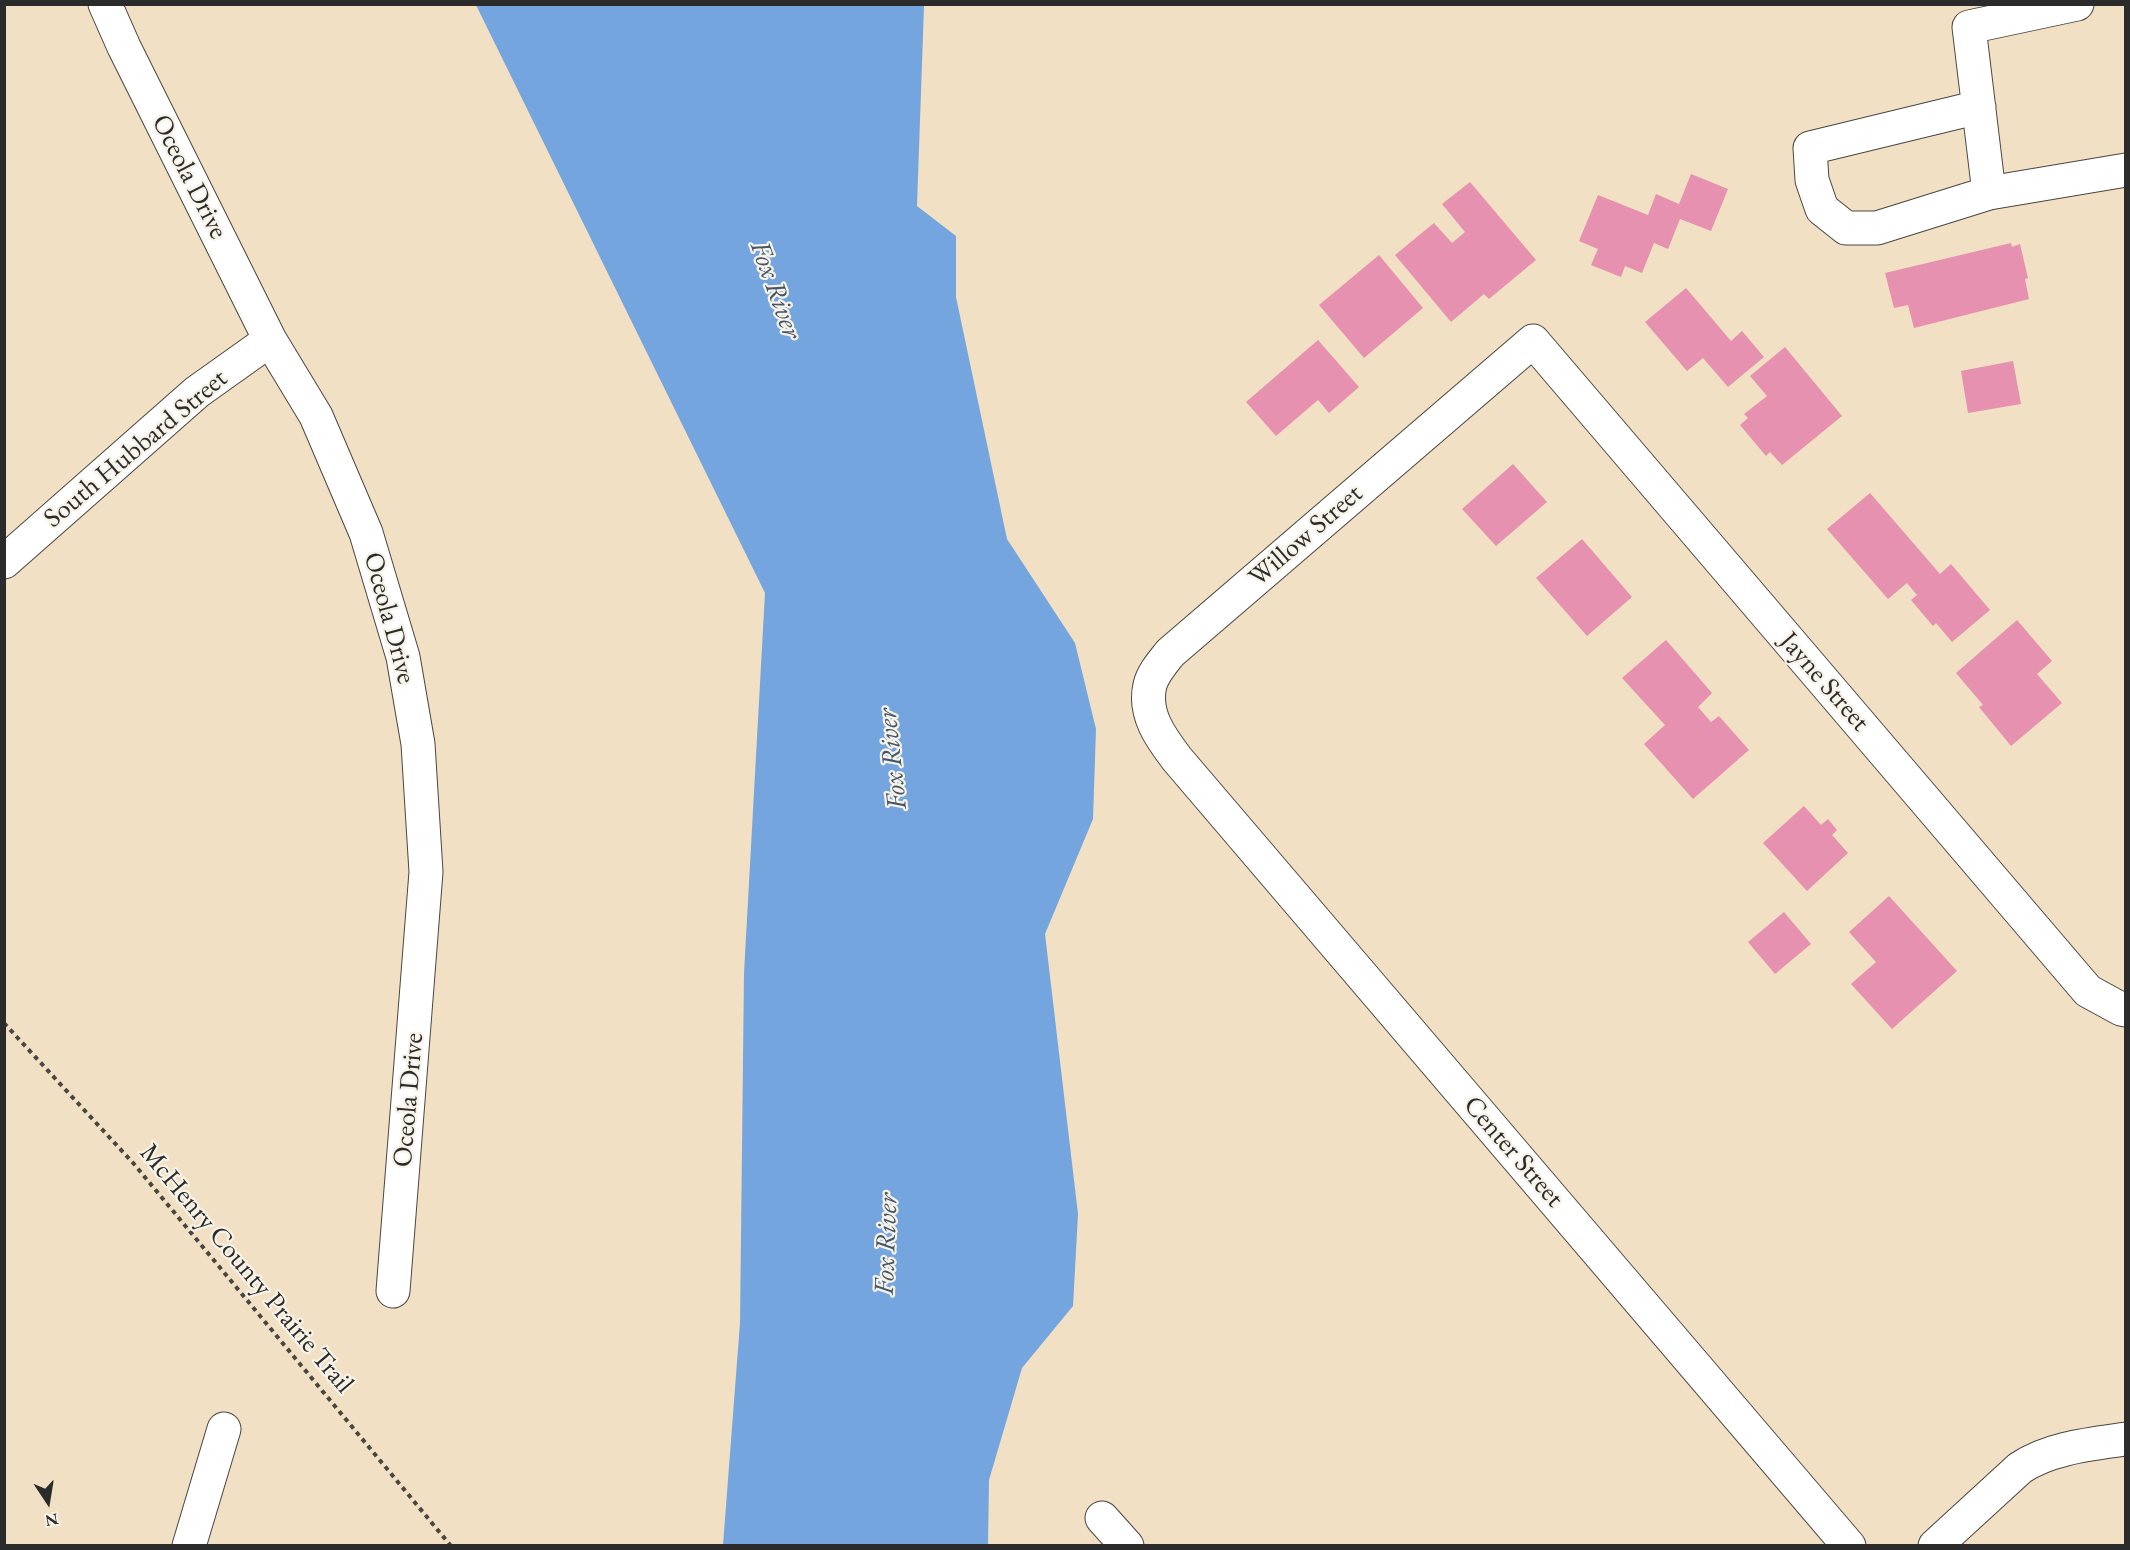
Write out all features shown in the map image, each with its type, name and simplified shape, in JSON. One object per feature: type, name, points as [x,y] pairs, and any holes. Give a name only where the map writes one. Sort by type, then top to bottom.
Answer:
[{"type":"street","name":"Oceola Drive","points":[[105,4],[270,340],[316,416],[366,533],[403,657],[418,744],[426,872],[393,1291]]},
{"type":"street","points":[[1989,193],[1970,27],[2077,4]]},
{"type":"street","points":[[1979,107],[1810,148],[1812,180],[1822,209],[1845,228],[1877,228],[1989,193],[2126,170]]},
{"type":"street","name":"South Hubbard Street","points":[[4,562],[197,392],[270,340]]},
{"type":"street","name":"Willow Street","points":[[1177,759],[1160,736],[1148,705],[1150,685],[1156,671],[1170,653],[1533,341]]},
{"type":"street","name":"Jayne Street","points":[[1533,341],[2088,991],[2121,1010],[2126,1010]]},
{"type":"street","name":"Center Street","points":[[1177,759],[1849,1545]]},
{"type":"street","points":[[189,1545],[224,1429]]},
{"type":"street","points":[[1935,1545],[2020,1468],[2032,1460],[2060,1451],[2126,1439]]},
{"type":"street","points":[[1102,1518],[1126,1545]]},
{"type":"path","name":"McHenry County Prairie Trail","points":[[4,1023],[134,1164],[451,1545]]},
{"type":"water","name":"Fox River","points":[[917,4],[924,6],[917,206],[956,236],[956,297],[1007,539],[1075,643],[1096,729],[1093,819],[1045,934],[1078,1214],[1073,1306],[1022,1368],[989,1480],[988,1545],[723,1545],[740,1323],[744,973],[765,593],[476,5]]},
{"type":"building","points":[[1691,174],[1728,189],[1711,231],[1680,219],[1668,249],[1654,243],[1642,273],[1625,266],[1621,277],[1591,265],[1598,249],[1579,241],[1598,195],[1648,215],[1656,194],[1679,204]]},
{"type":"building","points":[[1470,182],[1536,260],[1489,299],[1484,294],[1451,322],[1395,255],[1434,223],[1452,243],[1465,232],[1442,204]]},
{"type":"building","points":[[2011,243],[2012,247],[2020,244],[2028,278],[2025,279],[2029,299],[1914,328],[1908,305],[1894,308],[1885,273]]},
{"type":"building","points":[[1379,255],[1423,308],[1364,358],[1319,305]]},
{"type":"building","points":[[1686,288],[1731,341],[1742,331],[1764,357],[1728,387],[1703,358],[1687,371],[1645,322]]},
{"type":"building","points":[[1318,340],[1359,387],[1329,413],[1318,400],[1276,436],[1246,402]]},
{"type":"building","points":[[1785,347],[1842,416],[1782,465],[1770,452],[1766,456],[1740,425],[1748,418],[1744,414],[1767,396],[1750,376]]},
{"type":"building","points":[[2013,361],[2021,404],[1968,413],[1961,371]]},
{"type":"building","points":[[1513,464],[1547,502],[1496,546],[1462,509]]},
{"type":"building","points":[[1870,493],[1940,574],[1951,564],[1990,610],[1952,642],[1936,623],[1933,626],[1911,600],[1917,595],[1907,583],[1888,599],[1827,529]]},
{"type":"building","points":[[1582,539],[1632,597],[1587,636],[1536,578]]},
{"type":"building","points":[[2017,620],[2052,661],[2037,674],[2062,703],[2011,746],[1979,707],[1983,705],[1956,673]]},
{"type":"building","points":[[1666,640],[1712,693],[1698,707],[1711,722],[1719,716],[1749,750],[1693,799],[1644,744],[1665,725],[1622,678]]},
{"type":"building","points":[[1804,806],[1821,825],[1828,819],[1837,830],[1832,835],[1848,853],[1807,891],[1763,843]]},
{"type":"building","points":[[1889,896],[1957,971],[1892,1029],[1851,984],[1876,962],[1849,932]]},
{"type":"building","points":[[1784,912],[1811,944],[1775,974],[1748,942]]}]
